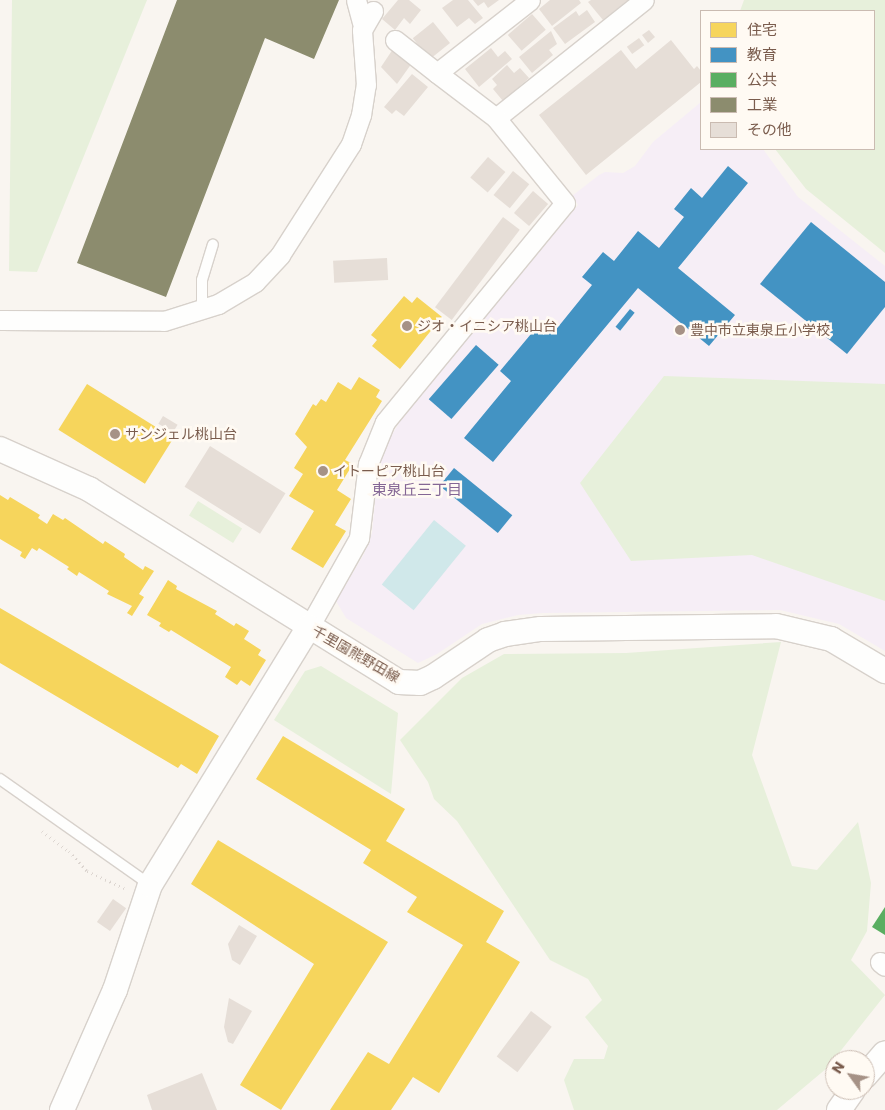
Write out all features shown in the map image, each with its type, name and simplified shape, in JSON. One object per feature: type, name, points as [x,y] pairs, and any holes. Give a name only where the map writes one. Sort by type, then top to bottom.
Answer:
[{"type":"street","points":[[0,320],[150,322],[182,318],[238,294],[268,270],[298,230],[343,158],[356,129],[364,99],[370,20],[356,0]]},
{"type":"street","points":[[437,73],[530,0]]},
{"type":"street","points":[[496,118],[644,0]]},
{"type":"street","points":[[62,1110],[115,990],[148,891],[309,627],[359,538],[368,464],[385,422],[565,203],[496,118],[394,40]]},
{"type":"street","name":"千里園熊野田線","points":[[0,449],[89,489],[399,682],[411,684],[433,677],[488,640],[505,634],[550,629],[782,627],[831,639],[885,671]]},
{"type":"street","points":[[875,1064],[885,1053]]},
{"type":"lane","points":[[202,311],[202,280],[213,245]]},
{"type":"lane","points":[[0,779],[148,891]]},
{"type":"path","points":[[36,826],[69,851],[87,870],[148,891]]},
{"type":"shaded area","name":"豊中市立東泉丘小学校","points":[[700,103],[700,150],[764,150],[798,197],[885,266],[885,651],[839,624],[780,610],[543,613],[518,615],[482,624],[437,654],[418,663],[346,618],[336,601],[364,554],[372,533],[378,472],[386,445],[405,413],[578,205],[572,196],[605,172],[623,173],[635,166],[653,142]]},
{"type":"green space","points":[[12,0],[147,0],[37,272],[9,271]]},
{"type":"green space","points":[[744,0],[885,0],[885,253],[806,189],[776,150],[875,150],[875,10],[740,10]]},
{"type":"green space","points":[[664,376],[885,384],[885,601],[752,555],[631,561],[580,483]]},
{"type":"green space","points":[[198,501],[242,529],[233,543],[189,515]]},
{"type":"green space","points":[[781,642],[752,755],[792,866],[817,870],[858,822],[871,883],[867,931],[851,960],[885,995],[841,1050],[825,1050],[825,1070],[777,1110],[574,1110],[564,1080],[574,1059],[604,1059],[608,1046],[585,1017],[602,1000],[588,979],[550,960],[457,821],[434,799],[428,782],[400,740],[462,678],[504,654],[626,653]]},
{"type":"green space","points":[[321,666],[398,713],[391,794],[274,720],[305,671]]},
{"type":"water","points":[[434,520],[466,546],[414,610],[382,585]]},
{"type":"building: 住宅","name":"ジオ・イニシア桃山台","points":[[404,296],[412,303],[417,297],[442,317],[400,369],[372,346],[377,340],[371,335]]},
{"type":"building: 住宅","name":"イトーピア桃山台","points":[[359,377],[380,390],[376,397],[382,401],[345,460],[353,464],[337,490],[351,499],[335,525],[346,531],[323,568],[291,549],[314,511],[289,496],[303,474],[294,468],[307,447],[295,434],[313,404],[316,406],[321,399],[326,402],[338,382],[351,390]]},
{"type":"building: 住宅","name":"サンジェル桃山台","points":[[87,384],[174,438],[145,484],[58,430]]},
{"type":"building: 住宅","points":[[0,495],[8,500],[10,497],[40,515],[38,518],[47,524],[53,514],[63,520],[65,518],[103,544],[105,541],[125,554],[124,557],[143,570],[145,566],[154,571],[139,594],[144,597],[132,616],[127,613],[132,606],[107,594],[109,591],[79,572],[77,576],[67,569],[69,567],[39,548],[37,551],[32,548],[25,559],[20,556],[22,552],[0,539]]},
{"type":"building: 住宅","points":[[168,580],[177,586],[176,589],[217,611],[215,614],[234,626],[236,623],[249,631],[244,639],[261,650],[258,655],[266,660],[250,686],[241,680],[237,685],[225,677],[231,667],[171,630],[169,632],[159,626],[161,623],[147,615]]},
{"type":"building: 住宅","points":[[0,608],[219,736],[197,774],[181,764],[178,768],[0,663]]},
{"type":"building: 住宅","points":[[283,736],[405,809],[386,841],[504,911],[486,942],[520,962],[439,1093],[413,1077],[391,1110],[330,1110],[368,1052],[389,1064],[463,945],[407,912],[417,897],[363,863],[371,850],[256,779]]},
{"type":"building: 住宅","points":[[218,840],[388,942],[281,1110],[240,1085],[314,964],[191,884]]},
{"type":"building: 教育","points":[[728,166],[748,183],[678,268],[735,315],[709,346],[638,288],[493,462],[464,438],[511,381],[500,371],[541,322],[554,332],[592,285],[582,277],[603,252],[614,261],[638,231],[659,248],[684,217],[674,209],[691,188],[702,198]]},
{"type":"building: 教育","points":[[811,222],[885,282],[885,307],[847,354],[760,284]]},
{"type":"building: 教育","points":[[630,309],[635,313],[620,331],[616,327]]},
{"type":"building: 教育","points":[[476,345],[499,365],[451,419],[429,399]]},
{"type":"building: 教育","points":[[454,468],[512,515],[498,533],[440,486]]},
{"type":"building: 公共","points":[[885,907],[885,935],[872,927]]},
{"type":"building: 工業","points":[[177,0],[339,0],[314,59],[265,38],[166,297],[77,263]]},
{"type":"building: その他","points":[[398,0],[409,0],[421,10],[410,24],[404,18],[395,30],[382,19]]},
{"type":"building: その他","points":[[453,0],[468,0],[483,18],[475,24],[469,18],[457,27],[442,8]]},
{"type":"building: その他","points":[[473,0],[499,0],[488,8],[484,2],[478,6]]},
{"type":"building: その他","points":[[550,0],[579,0],[581,3],[552,26],[539,9]]},
{"type":"building: その他","points":[[591,0],[628,0],[603,20],[588,2]]},
{"type":"building: その他","points":[[587,10],[595,22],[565,44],[553,28],[576,11],[579,16]]},
{"type":"building: その他","points":[[532,14],[546,30],[522,51],[508,35]]},
{"type":"building: その他","points":[[433,22],[450,43],[430,59],[413,38]]},
{"type":"building: その他","points":[[649,30],[655,37],[648,43],[642,35]]},
{"type":"building: その他","points":[[551,31],[557,44],[549,50],[553,55],[532,73],[519,57]]},
{"type":"building: その他","points":[[639,38],[644,45],[632,54],[627,47]]},
{"type":"building: その他","points":[[671,40],[694,69],[697,66],[700,70],[700,83],[586,175],[539,115],[621,50],[636,69]]},
{"type":"building: その他","points":[[491,48],[498,57],[505,51],[512,59],[479,87],[465,69]]},
{"type":"building: その他","points":[[393,49],[412,63],[397,84],[381,67]]},
{"type":"building: その他","points":[[507,65],[514,73],[520,68],[529,78],[503,101],[493,89],[497,85],[492,79]]},
{"type":"building: その他","points":[[412,74],[428,87],[404,116],[396,110],[392,114],[384,107]]},
{"type":"building: その他","points":[[488,157],[505,172],[488,192],[470,177]]},
{"type":"building: その他","points":[[513,171],[529,184],[510,208],[493,195]]},
{"type":"building: その他","points":[[533,191],[548,204],[529,226],[514,213]]},
{"type":"building: その他","points":[[503,217],[520,230],[452,320],[435,307]]},
{"type":"building: その他","points":[[387,258],[388,280],[334,283],[333,261]]},
{"type":"building: その他","points":[[163,416],[178,425],[173,432],[158,424]]},
{"type":"building: その他","points":[[210,446],[285,493],[260,534],[185,487]]},
{"type":"building: その他","points":[[113,899],[126,908],[110,931],[97,922]]},
{"type":"building: その他","points":[[239,925],[257,936],[240,965],[232,960],[228,944]]},
{"type":"building: その他","points":[[229,998],[252,1011],[233,1044],[228,1042],[224,1027]]},
{"type":"building: その他","points":[[531,1011],[552,1027],[517,1072],[497,1057]]},
{"type":"building: その他","points":[[202,1073],[217,1110],[152,1110],[147,1095]]},
{"type":"place","name":"ジオ・イニシア桃山台","points":[[407,326]]},
{"type":"place","name":"豊中市立東泉丘小学校","points":[[680,330]]},
{"type":"place","name":"サンジェル桃山台","points":[[115,434]]},
{"type":"place","name":"イトーピア桃山台","points":[[323,471]]},
{"type":"district","name":"東泉丘三丁目","points":[[417,490]]}]
